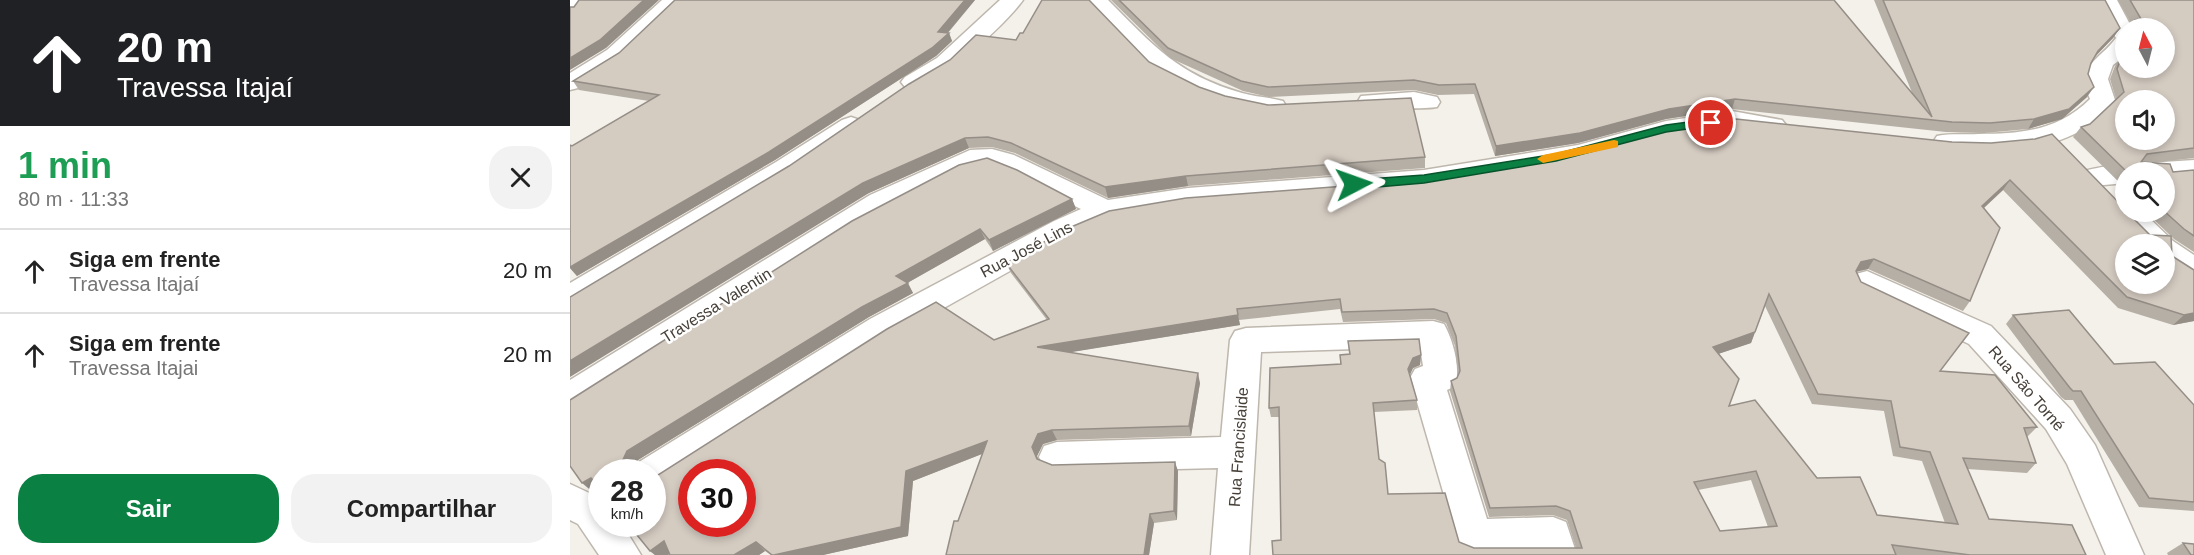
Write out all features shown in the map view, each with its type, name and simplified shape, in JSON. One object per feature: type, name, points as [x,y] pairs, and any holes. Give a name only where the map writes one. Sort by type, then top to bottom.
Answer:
[{"type":"street","points":[[570,8],[581,0]]},
{"type":"street","points":[[570,83],[615,55],[674,0]]},
{"type":"street","points":[[896,94],[945,63],[1012,0]]},
{"type":"street","points":[[1096,0],[1161,65],[1211,90],[1236,99],[1269,106],[1292,105]]},
{"type":"street","points":[[2106,0],[2115,20]]},
{"type":"street","points":[[2115,50],[2098,70],[2095,83],[2103,100],[2072,127],[2072,155],[2115,200]]},
{"type":"street","points":[[1348,103],[1414,99],[1428,102]]},
{"type":"street","points":[[570,297],[785,168],[870,112]]},
{"type":"street","name":"Rua José Lins","points":[[666,464],[881,328],[1064,228],[1105,210],[1188,197],[1424,179],[1556,157],[1666,129],[1732,119],[1800,128]]},
{"type":"street","points":[[1924,140],[1984,143],[2028,139],[2115,170]]},
{"type":"street","name":"Travessa Valentin","points":[[570,397],[861,213],[970,158],[992,157],[1105,210]]},
{"type":"street","points":[[2175,170],[2194,169]]},
{"type":"street","points":[[2137,222],[2150,234]]},
{"type":"street","points":[[2175,257],[2194,270]]},
{"type":"street","name":"Rua São Torné","points":[[1867,282],[1980,334],[2058,419],[2082,456],[2125,555]]},
{"type":"street","name":"Rua Francislaide","points":[[1230,555],[1246,340],[1402,336],[1433,333],[1442,378],[1427,378],[1473,537],[1553,535],[1558,555]]},
{"type":"street","points":[[1057,457],[1236,452]]},
{"type":"street","points":[[583,511],[622,555]]},
{"type":"building","points":[[579,0],[644,0],[600,40],[570,58],[570,7],[574,7]]},
{"type":"building","points":[[675,0],[965,0],[938,32],[949,33],[932,48],[769,152],[570,267],[570,145],[572,146],[659,95],[573,81],[619,53]]},
{"type":"building","points":[[1042,0],[1089,0],[1149,62],[1199,87],[1225,96],[1268,105],[1411,98],[1425,157],[1186,176],[1105,187],[1011,143],[988,137],[965,138],[863,183],[570,361],[570,297],[789,166],[909,84],[950,60],[976,35],[1016,40],[1020,33],[1023,33]]},
{"type":"building","points":[[1119,0],[1834,0],[1932,117],[1883,0],[2105,0],[2115,19],[2115,33],[2098,51],[2091,63],[2088,74],[2094,87],[2069,109],[2034,119],[1990,123],[1952,122],[1735,99],[1669,109],[1580,133],[1496,146],[1475,84],[1439,85],[1414,80],[1268,87],[1241,81],[1168,48]]},
{"type":"building","points":[[2130,0],[2194,0],[2194,148],[2147,154],[2141,162],[2117,162],[2081,127],[2090,124],[2115,100],[2115,150],[2175,150],[2175,90],[2123,90],[2120,78],[2175,78],[2175,18],[2140,18]]},
{"type":"building","points":[[1736,119],[1952,142],[1991,143],[2035,139],[2052,134],[2115,199],[2115,222],[2137,222],[2149,234],[2115,234],[2115,285],[2010,180],[1982,206],[2000,228],[1970,301],[1874,259],[1861,262],[1856,271],[1861,282],[1969,333],[1940,371],[1995,375],[2037,427],[2024,428],[2036,463],[1963,458],[1989,519],[2072,525],[2086,555],[1970,555],[1892,545],[1896,555],[1273,555],[1272,541],[1281,540],[1279,407],[1269,408],[1270,368],[1341,364],[1340,355],[1350,354],[1348,341],[1419,339],[1421,355],[1413,358],[1408,369],[1417,400],[1373,403],[1379,459],[1385,463],[1388,494],[1445,493],[1459,542],[1474,548],[1582,548],[1570,511],[1556,506],[1490,508],[1451,381],[1457,378],[1460,371],[1456,336],[1447,313],[1434,309],[1342,312],[1340,299],[1237,309],[1238,315],[1037,347],[1198,373],[1189,426],[1052,430],[1038,434],[1032,447],[1037,459],[1052,465],[1175,462],[1174,511],[1150,514],[1144,555],[946,555],[954,521],[958,521],[987,441],[906,471],[901,527],[774,555],[756,542],[734,555],[670,555],[664,541],[650,551],[639,537],[666,537],[666,470],[678,462],[678,537],[756,537],[756,459],[683,459],[887,329],[936,302],[994,340],[1049,319],[1006,263],[1071,227],[1109,211],[1186,198],[1425,180],[1582,153],[1671,129]],"holes":[[[1769,294],[1818,394],[1891,401],[1900,447],[1930,452],[1958,524],[1877,515],[1860,477],[1817,478],[1755,400],[1729,406],[1739,379],[1713,347],[1755,332]],[[1756,471],[1777,526],[1720,531],[1694,482]]]},
{"type":"building","points":[[987,158],[1017,170],[1072,199],[989,240],[980,229],[896,276],[908,283],[862,307],[627,451],[623,459],[588,459],[588,480],[582,483],[570,466],[570,400],[852,221],[959,165]]},
{"type":"building","points":[[2194,170],[2194,236],[2175,221],[2175,172]]},
{"type":"building","points":[[2175,258],[2194,270],[2194,313],[2184,315],[2127,297],[2124,294],[2175,294]]},
{"type":"building","points":[[2069,310],[2114,364],[2155,362],[2194,405],[2194,502],[2149,498],[2081,391],[2073,391],[2070,388],[2013,315]]},
{"type":"building","points":[[2183,543],[2194,544],[2194,555],[2191,555]]},
{"type":"slow traffic","points":[[1543,159],[1614,144]]},
{"type":"route","points":[[1354,184],[1440,177],[1450,173],[1579,153],[1666,129],[1711,123]]}]
